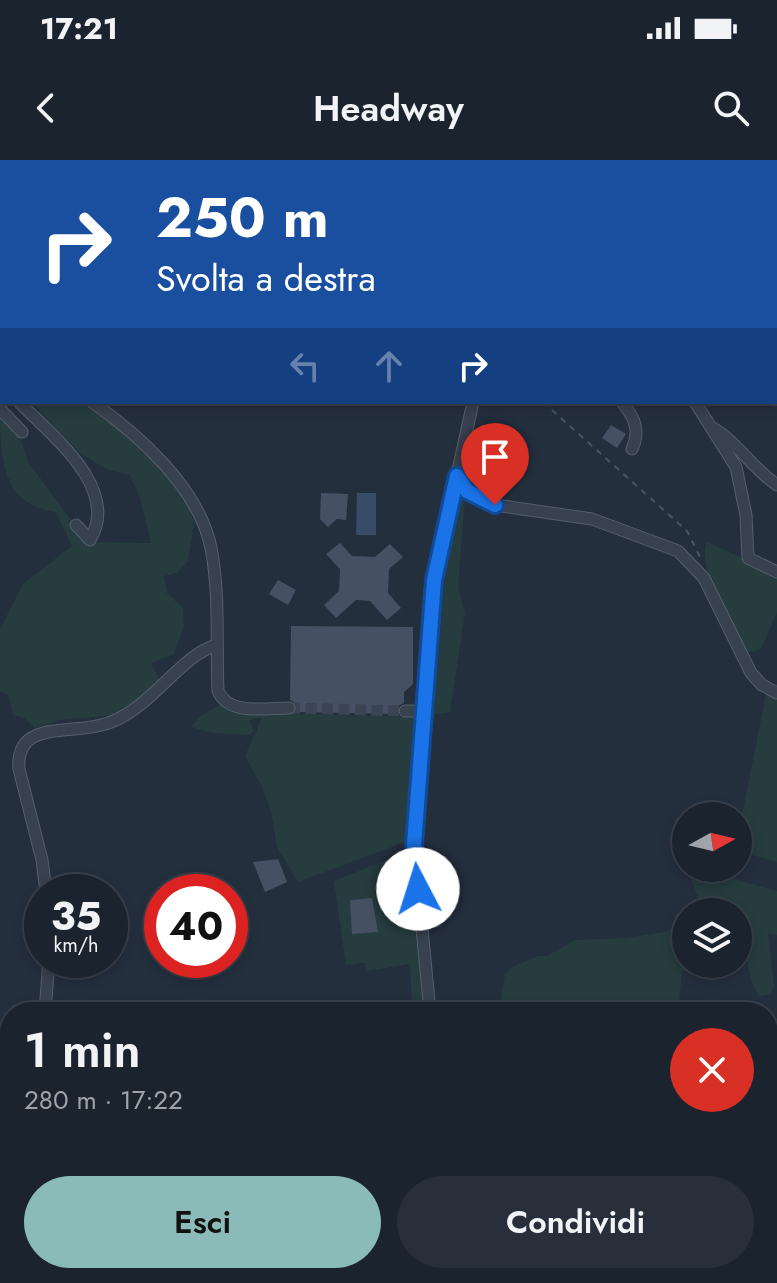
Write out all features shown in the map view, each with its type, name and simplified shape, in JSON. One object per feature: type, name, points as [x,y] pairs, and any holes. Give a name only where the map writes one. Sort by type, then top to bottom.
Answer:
[{"type":"street","points":[[21,404],[83,468],[89,480],[99,525],[90,540],[76,525]]},
{"type":"street","points":[[95,404],[157,455],[201,520],[211,548],[218,691],[222,701],[232,707],[289,708]]},
{"type":"street","points":[[429,1002],[414,845],[434,580],[473,404]]},
{"type":"street","points":[[623,404],[635,421],[637,433],[632,449]]},
{"type":"street","points":[[696,404],[736,467],[746,515],[748,558],[777,572]]},
{"type":"street","points":[[0,409],[22,432]]},
{"type":"street","points":[[709,426],[725,435],[760,474],[777,485]]},
{"type":"street","points":[[457,476],[467,491],[495,505],[574,515],[662,544],[688,558],[704,578],[751,673],[762,685],[777,693]]},
{"type":"street","points":[[44,874],[19,769],[18,756],[24,742],[32,734],[90,728],[137,709],[202,650],[216,645]]},
{"type":"street","points":[[405,711],[424,711]]},
{"type":"street","points":[[46,1002],[48,978]]},
{"type":"path","points":[[545,404],[687,531],[699,550],[704,578]]},
{"type":"path","points":[[725,1002],[745,1002]]},
{"type":"green space","points":[[34,404],[83,404],[148,450],[189,503],[194,523],[188,561],[177,573],[164,576],[167,593],[183,608],[184,626],[174,654],[151,663],[162,684],[141,705],[113,715],[60,720],[35,728],[24,718],[13,715],[8,695],[0,691],[0,629],[23,584],[72,546],[56,512],[38,508],[24,500],[15,489],[3,462],[0,413],[21,441],[29,463],[87,542],[151,543],[139,495],[130,475],[106,469],[80,453]]},
{"type":"green space","points":[[461,488],[465,497],[458,587],[465,613],[450,712],[433,714],[447,553]]},
{"type":"green space","points":[[707,542],[777,574],[777,612],[761,649],[747,653],[726,614],[706,566]]},
{"type":"green space","points":[[766,694],[777,699],[777,862],[752,855],[752,802],[745,802]]},
{"type":"green space","points":[[221,704],[264,713],[416,717],[408,841],[298,882],[277,847],[271,811],[245,756],[262,718],[249,720],[254,731],[249,735],[214,733],[191,727],[199,717]]},
{"type":"green space","points":[[409,851],[426,1002],[412,1002],[410,964],[367,971],[365,963],[346,965],[334,881]]},
{"type":"green space","points":[[692,882],[745,882],[777,891],[777,935],[768,934],[774,986],[771,994],[759,996],[752,978],[752,898],[698,898]]},
{"type":"green space","points":[[672,930],[672,978],[681,978],[679,1002],[501,1002],[505,974],[514,966],[538,956],[547,956],[575,940],[626,938]]},
{"type":"water","points":[[357,493],[376,493],[376,535],[356,535]]},
{"type":"building","points":[[611,425],[626,434],[617,448],[602,438]]},
{"type":"building","points":[[321,493],[348,494],[346,520],[337,519],[328,527],[320,519]]},
{"type":"building","points":[[340,543],[352,556],[375,557],[390,544],[403,557],[389,569],[388,593],[401,608],[387,620],[370,601],[356,600],[336,618],[324,605],[339,591],[340,569],[326,554]]},
{"type":"building","points":[[278,580],[296,590],[288,605],[269,594]]},
{"type":"building","points":[[291,626],[413,627],[413,684],[404,692],[404,703],[398,706],[397,714],[296,712],[297,704],[290,700]]},
{"type":"building","points":[[278,859],[287,882],[265,892],[253,862]]},
{"type":"building","points":[[372,898],[378,932],[352,934],[350,900]]},
{"type":"tunnel","points":[[289,708],[405,711]]},
{"type":"route","points":[[418,889],[414,845],[434,580],[457,476],[467,491],[495,505]]}]
